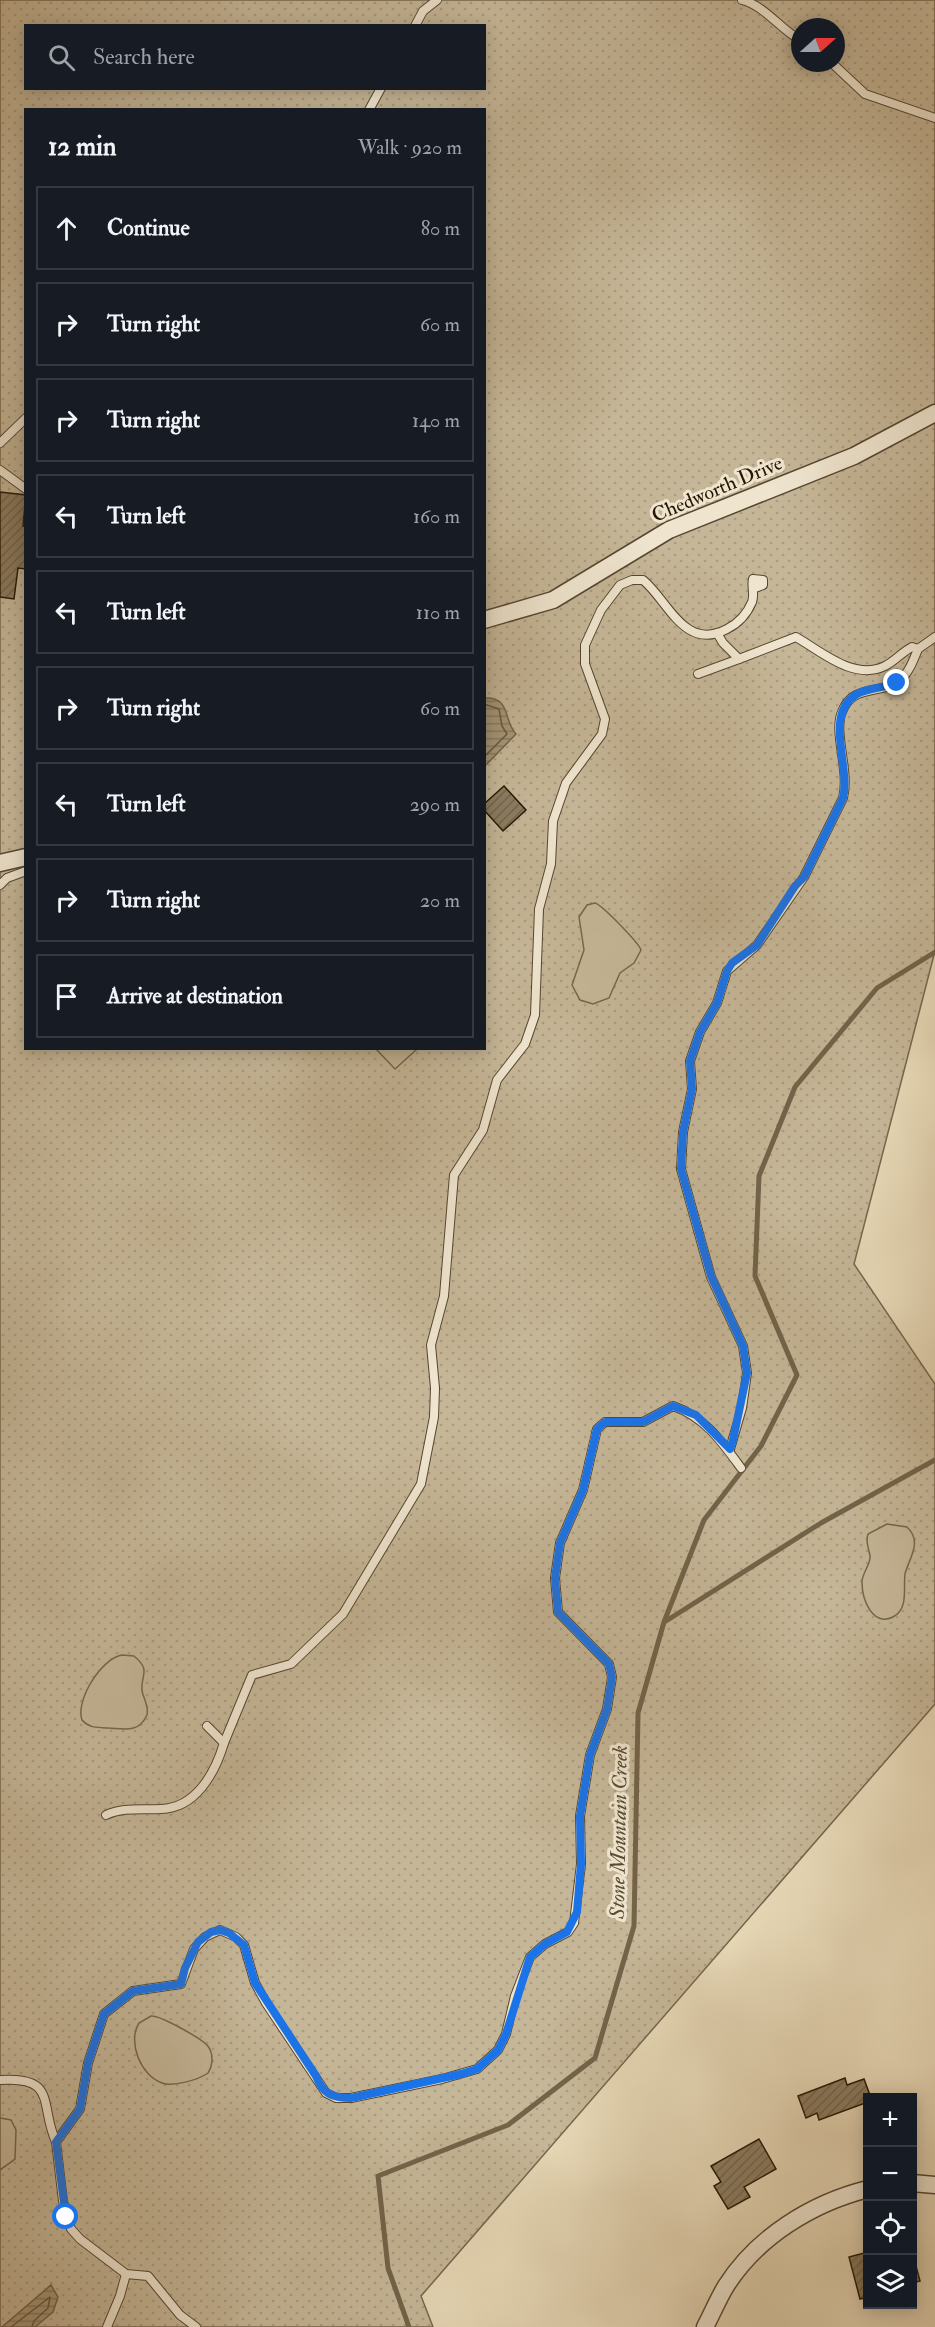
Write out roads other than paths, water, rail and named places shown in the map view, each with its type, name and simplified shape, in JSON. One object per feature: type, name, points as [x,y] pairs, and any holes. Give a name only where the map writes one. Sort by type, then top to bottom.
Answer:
[{"type":"street","name":"Chedworth Drive","points":[[486,619],[553,600],[669,530],[854,456],[935,413]]},
{"type":"street","points":[[0,863],[11,863],[24,858]]},
{"type":"street","points":[[917,2183],[935,2185]]},
{"type":"street","points":[[705,2327],[726,2285],[759,2247],[801,2215],[850,2193],[863,2190]]},
{"type":"lane","points":[[416,24],[423,11],[437,0]]},
{"type":"lane","points":[[742,0],[756,3],[791,34]]},
{"type":"lane","points":[[842,72],[865,94],[935,118]]},
{"type":"lane","points":[[370,108],[380,90]]},
{"type":"lane","points":[[0,443],[24,420]]},
{"type":"lane","points":[[0,470],[24,488]]},
{"type":"lane","points":[[106,1815],[118,1809],[163,1809],[182,1805],[204,1786],[252,1675],[291,1664],[343,1614],[421,1484],[434,1417],[435,1388],[431,1345],[444,1296],[454,1175],[483,1130],[497,1080],[525,1044],[531,1029],[537,996],[539,909],[551,864],[553,821],[566,783],[602,734],[605,719],[585,664],[585,645],[593,625],[620,585],[632,580],[643,580],[682,626],[694,632],[717,633],[736,625],[753,600],[753,579],[763,580],[764,585],[755,588],[755,582],[758,581],[759,585]]},
{"type":"lane","points":[[717,633],[723,643],[739,659]]},
{"type":"lane","points":[[698,674],[796,637],[831,659],[850,667],[867,670],[884,666],[912,647],[918,649]]},
{"type":"lane","points":[[730,1449],[742,1408],[747,1373],[743,1346],[711,1276],[681,1169],[683,1132],[691,1103],[690,1061],[693,1046],[717,1003],[727,971],[732,963],[757,945],[795,886],[804,877],[843,798],[846,787],[840,731],[842,712],[855,695],[897,683],[908,671],[918,649],[935,637]]},
{"type":"lane","points":[[0,885],[7,878],[24,872]]},
{"type":"lane","points":[[56,2142],[80,2109],[88,2063],[104,2014],[133,1991],[181,1984],[194,1949],[211,1932],[220,1930],[229,1933],[244,1945],[255,1983],[326,2093],[336,2098],[358,2097],[461,2074],[477,2069],[489,2060],[506,2034],[530,1957],[545,1944],[567,1932],[577,1912],[581,1864],[580,1816],[590,1755],[607,1709],[612,1677],[609,1664],[558,1612],[555,1578],[560,1543],[583,1490],[597,1429],[605,1422],[643,1422],[673,1406],[696,1415],[730,1449],[741,1468]]},
{"type":"lane","points":[[207,1726],[224,1743]]},
{"type":"lane","points":[[0,2080],[19,2079],[40,2087],[46,2098],[49,2123],[56,2142],[63,2201],[71,2229],[80,2240],[126,2274],[148,2276],[180,2315],[196,2327]]},
{"type":"lane","points":[[107,2327],[126,2274]]},
{"type":"water","points":[[486,698],[499,701],[503,705],[516,734],[486,765]]},
{"type":"water","points":[[51,2285],[58,2297],[53,2312],[35,2327],[2,2327]]},
{"type":"waterway","name":"Stone Mountain Creek","points":[[409,2327],[388,2268],[378,2176],[508,2125],[595,2058],[634,1926],[638,1713],[664,1622],[704,1520],[761,1446],[797,1375],[755,1276],[759,1176],[795,1087],[877,988],[935,952]]},
{"type":"waterway","points":[[666,1621],[821,1523],[935,1460]]}]
